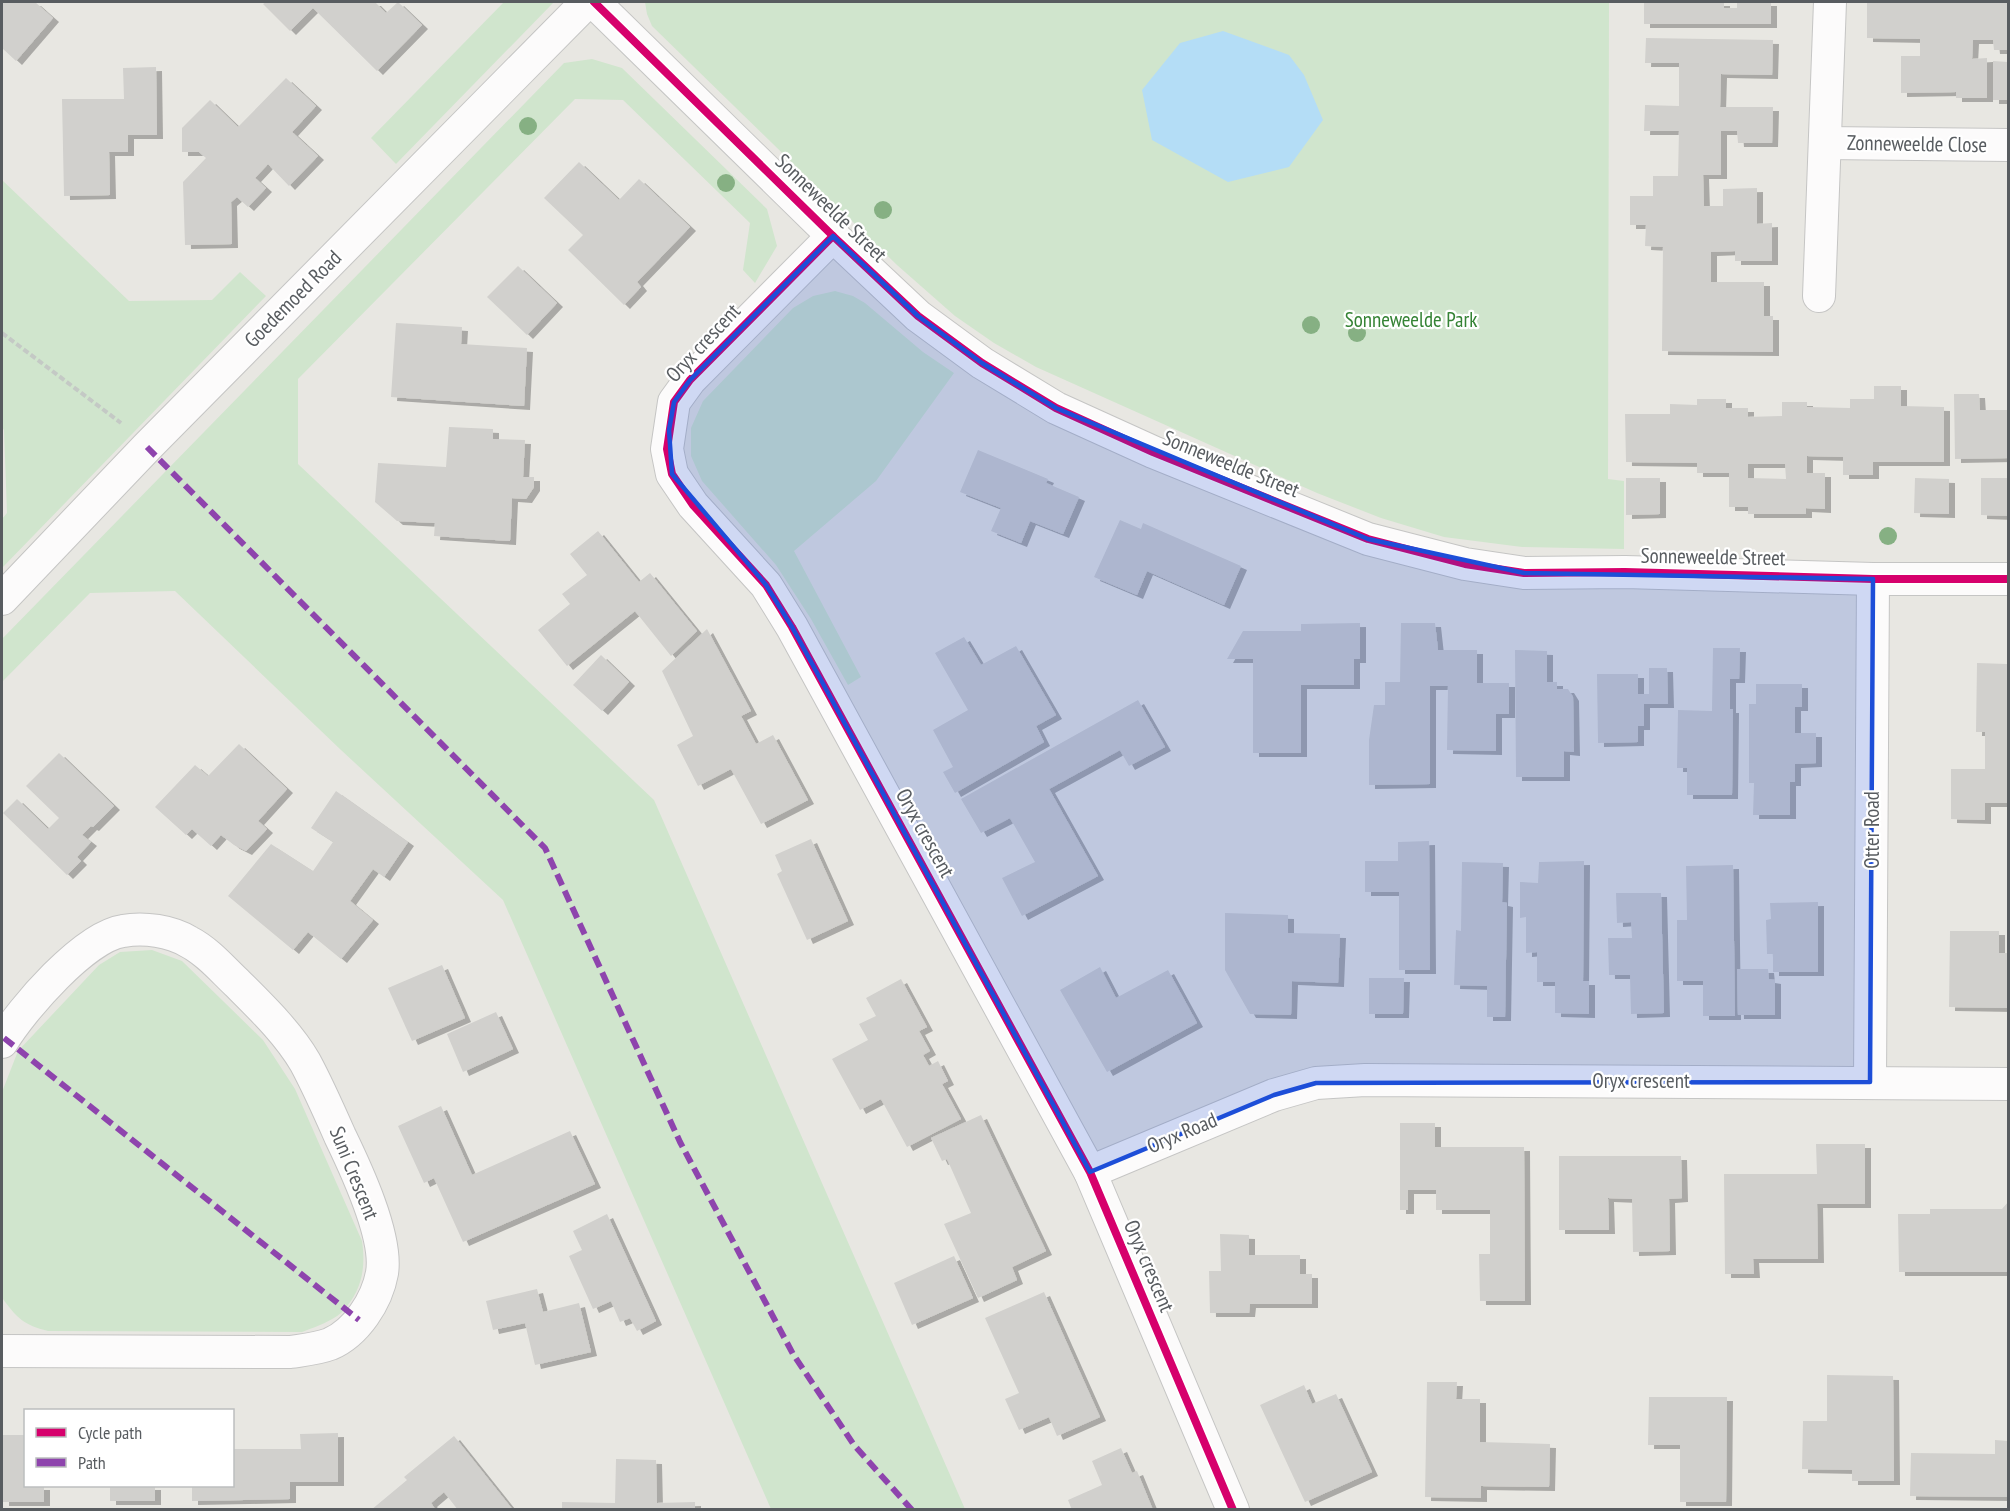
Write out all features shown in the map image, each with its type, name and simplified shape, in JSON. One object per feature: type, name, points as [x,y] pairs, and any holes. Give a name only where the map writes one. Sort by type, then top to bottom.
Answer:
[{"type":"street","name":"Goedemoed Road","points":[[2,599],[147,447],[587,2]]},
{"type":"street","name":"Sonneweelde Street","points":[[594,2],[918,316],[982,363],[1056,408],[1153,452],[1368,539],[1465,564],[1524,573],[1625,572],[1873,579],[2008,579]]},
{"type":"street","name":"Zonneweelde Close","points":[[1819,296],[1830,2]]},
{"type":"street","name":"Zonneweelde Close","points":[[1825,143],[2008,145]]},
{"type":"street","name":"Oryx crescent","points":[[833,236],[690,380],[674,402],[667,449],[672,474],[693,505],[766,585],[792,627],[1090,1172],[1233,1509]]},
{"type":"street","name":"Otter Road","points":[[1870,1082],[1873,579]]},
{"type":"street","name":"Suni Crescent","points":[[2,1042],[29,1006],[69,963],[100,940],[123,931],[157,931],[189,941],[214,960],[269,1015],[304,1061],[362,1182],[379,1237],[382,1273],[369,1307],[346,1334],[331,1343],[313,1349],[290,1352],[2,1351]]},
{"type":"street","name":"Oryx crescent","points":[[1274,1095],[1316,1083],[1365,1080],[2008,1084]]},
{"type":"street","name":"Oryx Road","points":[[1090,1172],[1274,1095]]},
{"type":"path","points":[[2,333],[123,425],[147,447]]},
{"type":"highlighted area","points":[[833,236],[918,316],[982,363],[1056,408],[1368,539],[1524,573],[1873,579],[1870,1082],[1316,1083],[1274,1095],[1090,1172],[792,627],[766,585],[672,474],[669,430],[674,402],[690,380]]},
{"type":"green space","points":[[504,2],[554,2],[396,164],[371,138]]},
{"type":"green space","name":"Sonneweelde Park","points":[[645,2],[1609,2],[1608,479],[1624,481],[1624,549],[1522,547],[1444,537],[1381,518],[1317,493],[1036,367],[994,343],[955,316],[897,265],[652,26]]},
{"type":"green space","points":[[592,59],[622,68],[767,209],[777,246],[755,283],[743,270],[750,223],[623,100],[575,99],[298,379],[298,464],[654,800],[965,1509],[771,1509],[503,900],[341,750],[175,591],[90,593],[2,682],[2,639],[564,63]]},
{"type":"green space","points":[[2,180],[129,301],[212,300],[240,272],[266,296],[2,568],[2,519],[7,513],[4,430],[2,427]]},
{"type":"green space","points":[[835,291],[853,296],[865,303],[923,352],[954,373],[876,481],[794,551],[861,677],[848,685],[811,619],[776,565],[702,481],[691,456],[691,428],[703,401],[793,308],[813,296]]},
{"type":"green space","points":[[152,950],[182,961],[263,1040],[295,1089],[362,1241],[363,1269],[358,1287],[355,1295],[335,1318],[302,1332],[48,1331],[22,1320],[3,1299],[2,1092],[18,1051],[99,965],[120,952]]},
{"type":"water","points":[[1223,31],[1289,55],[1304,75],[1323,120],[1289,167],[1228,182],[1152,140],[1142,90],[1180,43]]},
{"type":"building","points":[[2,2],[35,2],[53,18],[16,61],[2,48]]},
{"type":"building","points":[[266,2],[375,2],[386,13],[398,2],[422,25],[377,71],[313,8],[290,31],[263,4]]},
{"type":"building","points":[[1644,2],[1724,2],[1724,8],[1737,8],[1737,2],[1771,2],[1771,24],[1644,24]]},
{"type":"building","points":[[1867,2],[2008,2],[2008,50],[1994,50],[1993,40],[1973,40],[1972,59],[1987,58],[1987,98],[1956,98],[1956,92],[1901,93],[1901,56],[1920,56],[1920,39],[1867,38]]},
{"type":"building","points":[[1646,38],[1773,40],[1772,75],[1721,74],[1720,107],[1773,107],[1772,143],[1738,143],[1737,131],[1721,131],[1721,175],[1703,175],[1704,206],[1723,206],[1723,189],[1757,188],[1757,224],[1772,223],[1772,261],[1735,261],[1735,251],[1711,252],[1711,282],[1764,282],[1764,316],[1773,316],[1773,352],[1662,351],[1663,247],[1645,246],[1646,225],[1630,225],[1630,196],[1653,196],[1653,176],[1678,176],[1679,131],[1644,131],[1645,105],[1679,106],[1679,63],[1645,63]]},
{"type":"building","points":[[1993,61],[2008,62],[2008,100],[1993,100]]},
{"type":"building","points":[[156,67],[157,135],[128,135],[128,152],[109,152],[110,195],[64,196],[62,99],[124,99],[123,68]]},
{"type":"building","points":[[286,78],[316,106],[292,132],[318,156],[289,186],[268,164],[255,178],[266,188],[248,207],[237,197],[231,202],[232,244],[185,245],[183,182],[206,158],[199,152],[182,152],[182,128],[210,100],[238,127]]},
{"type":"building","points":[[579,162],[619,200],[639,179],[690,227],[637,282],[641,287],[624,305],[568,250],[583,235],[544,198]]},
{"type":"building","points":[[518,266],[557,303],[527,335],[487,297]]},
{"type":"building","points":[[396,323],[462,327],[461,344],[527,348],[524,406],[391,397]]},
{"type":"building","points":[[1874,386],[1901,386],[1901,406],[1944,407],[1944,462],[1873,462],[1873,475],[1843,475],[1843,457],[1807,456],[1807,473],[1825,473],[1825,509],[1806,508],[1806,514],[1748,514],[1748,507],[1729,507],[1729,473],[1697,473],[1697,463],[1626,462],[1625,414],[1670,414],[1670,404],[1697,405],[1697,399],[1726,399],[1726,408],[1748,408],[1748,417],[1782,416],[1782,402],[1807,402],[1807,407],[1850,408],[1850,399],[1874,399]],"holes":[[[1748,464],[1785,464],[1786,479],[1748,478]]]},
{"type":"building","points":[[1954,394],[1979,394],[1980,410],[2008,410],[2008,458],[1955,459]]},
{"type":"building","points":[[449,427],[493,429],[493,439],[525,440],[523,477],[534,477],[534,487],[526,499],[512,498],[510,541],[434,536],[435,523],[397,521],[375,502],[378,463],[446,467]]},
{"type":"building","points":[[978,450],[1048,479],[1046,483],[1079,497],[1063,534],[1030,521],[1021,543],[991,531],[1001,508],[960,492]]},
{"type":"building","points":[[1626,478],[1660,478],[1660,514],[1626,515]]},
{"type":"building","points":[[1915,478],[1949,479],[1949,514],[1914,513]]},
{"type":"building","points":[[1981,478],[2008,478],[2008,516],[1981,515]]},
{"type":"building","points":[[1120,520],[1141,529],[1143,523],[1241,566],[1224,605],[1147,571],[1137,595],[1094,577]]},
{"type":"building","points":[[598,531],[639,582],[650,573],[697,631],[671,656],[635,611],[567,666],[538,630],[570,604],[562,594],[587,575],[570,554]]},
{"type":"building","points":[[1360,623],[1360,659],[1354,659],[1354,685],[1301,685],[1301,753],[1253,753],[1253,659],[1227,659],[1243,631],[1301,631],[1301,624]]},
{"type":"building","points":[[1401,623],[1435,623],[1438,650],[1477,650],[1477,683],[1509,683],[1509,714],[1496,714],[1496,751],[1447,750],[1448,686],[1430,686],[1430,784],[1369,785],[1369,740],[1374,705],[1385,705],[1385,682],[1400,682]]},
{"type":"building","points":[[707,629],[751,711],[741,716],[756,744],[773,735],[808,800],[761,824],[731,769],[698,786],[677,745],[693,736],[662,671]]},
{"type":"building","points":[[964,637],[981,665],[1016,646],[1056,715],[1036,726],[1044,742],[955,793],[943,772],[953,767],[933,730],[968,710],[935,653]]},
{"type":"building","points":[[1713,648],[1740,648],[1739,679],[1730,679],[1730,709],[1733,709],[1732,795],[1687,795],[1687,768],[1677,768],[1678,710],[1712,711]]},
{"type":"building","points":[[1515,650],[1547,651],[1547,682],[1557,682],[1557,689],[1568,689],[1573,697],[1574,752],[1564,751],[1564,777],[1516,777]]},
{"type":"building","points":[[601,655],[629,682],[602,711],[573,685]]},
{"type":"building","points":[[1977,663],[2007,664],[2008,666],[2008,803],[1985,803],[1985,820],[1951,819],[1951,769],[1985,769],[1985,732],[1976,732]]},
{"type":"building","points":[[1649,668],[1667,668],[1668,704],[1644,704],[1644,726],[1638,726],[1638,742],[1598,743],[1597,674],[1638,674],[1638,694],[1649,694]]},
{"type":"building","points":[[1756,684],[1802,684],[1802,707],[1795,707],[1795,733],[1816,733],[1816,763],[1795,764],[1795,782],[1790,782],[1790,815],[1753,815],[1754,783],[1749,783],[1749,704],[1756,704]]},
{"type":"building","points":[[1138,700],[1165,747],[1129,766],[1120,750],[1049,789],[1098,876],[1022,916],[1002,878],[1035,862],[1010,818],[981,833],[961,799]]},
{"type":"building","points":[[239,744],[287,789],[258,821],[267,829],[246,851],[221,835],[211,846],[192,829],[186,835],[155,807],[195,765],[208,776]]},
{"type":"building","points":[[59,753],[114,806],[82,835],[91,842],[77,857],[81,861],[67,875],[3,813],[17,799],[48,829],[59,818],[26,786]]},
{"type":"building","points":[[336,791],[408,842],[384,877],[373,869],[350,901],[373,920],[341,959],[308,932],[293,950],[228,896],[271,844],[313,871],[333,842],[311,828]]},
{"type":"building","points":[[811,839],[848,921],[807,940],[777,874],[782,871],[775,855]]},
{"type":"building","points":[[1429,841],[1430,970],[1399,970],[1399,892],[1365,892],[1365,861],[1398,861],[1398,842]]},
{"type":"building","points":[[1584,861],[1583,981],[1589,981],[1589,1014],[1555,1013],[1555,982],[1537,982],[1537,952],[1526,953],[1526,917],[1520,918],[1520,882],[1538,883],[1539,862]]},
{"type":"building","points":[[1462,862],[1503,863],[1502,902],[1507,903],[1505,1017],[1487,1017],[1487,986],[1454,985],[1456,930],[1461,931]]},
{"type":"building","points":[[1733,865],[1735,1016],[1703,1016],[1703,981],[1677,981],[1677,920],[1687,920],[1686,866]]},
{"type":"building","points":[[1616,893],[1661,893],[1664,1013],[1631,1014],[1630,975],[1609,975],[1608,938],[1632,938],[1631,922],[1617,923]]},
{"type":"building","points":[[1818,902],[1818,972],[1773,972],[1773,954],[1767,954],[1766,920],[1771,919],[1770,903]]},
{"type":"building","points":[[1225,913],[1288,915],[1288,933],[1340,934],[1338,983],[1292,981],[1291,1015],[1250,1014],[1225,970]]},
{"type":"building","points":[[1950,931],[1999,931],[1999,953],[2008,953],[2008,1008],[1949,1007]]},
{"type":"building","points":[[442,965],[465,1018],[412,1041],[388,988]]},
{"type":"building","points":[[1100,967],[1116,998],[1168,970],[1197,1023],[1107,1072],[1060,990]]},
{"type":"building","points":[[1737,969],[1768,969],[1769,979],[1775,980],[1775,1015],[1738,1015]]},
{"type":"building","points":[[1369,978],[1404,978],[1403,1014],[1369,1014]]},
{"type":"building","points":[[901,979],[927,1027],[919,1031],[930,1051],[923,1055],[929,1066],[938,1061],[948,1081],[942,1084],[961,1119],[907,1147],[881,1099],[860,1110],[832,1059],[868,1040],[859,1024],[876,1016],[866,998]]},
{"type":"building","points":[[496,1012],[513,1049],[463,1072],[447,1034]]},
{"type":"building","points":[[441,1106],[472,1175],[570,1131],[595,1184],[463,1242],[434,1178],[424,1183],[398,1126]]},
{"type":"building","points":[[981,1115],[1046,1251],[1012,1267],[1017,1280],[978,1298],[944,1224],[971,1213],[947,1159],[942,1161],[931,1138]]},
{"type":"building","points":[[1400,1123],[1435,1123],[1435,1147],[1524,1147],[1525,1301],[1480,1301],[1479,1254],[1490,1254],[1490,1210],[1436,1210],[1436,1190],[1408,1190],[1408,1210],[1400,1210]]},
{"type":"building","points":[[1816,1144],[1865,1144],[1865,1204],[1817,1204],[1818,1259],[1753,1259],[1754,1274],[1725,1274],[1724,1174],[1817,1174]]},
{"type":"building","points":[[1559,1156],[1681,1156],[1682,1198],[1669,1199],[1670,1251],[1633,1252],[1632,1199],[1608,1198],[1609,1230],[1559,1230]]},
{"type":"building","points":[[2008,1202],[2008,1272],[1899,1272],[1898,1214],[1930,1214],[1930,1209],[2002,1209]]},
{"type":"building","points":[[607,1214],[656,1321],[637,1331],[630,1318],[620,1322],[611,1301],[593,1309],[569,1256],[582,1250],[573,1231]]},
{"type":"building","points":[[1220,1234],[1249,1235],[1249,1255],[1300,1255],[1300,1274],[1312,1274],[1312,1304],[1250,1304],[1249,1313],[1210,1313],[1209,1271],[1221,1271]]},
{"type":"building","points":[[954,1256],[973,1298],[912,1325],[894,1283]]},
{"type":"building","points":[[537,1289],[543,1312],[579,1303],[591,1352],[535,1365],[525,1323],[493,1330],[486,1301]]},
{"type":"building","points":[[1044,1292],[1100,1417],[1057,1436],[1049,1417],[1019,1430],[1005,1399],[1019,1393],[985,1318]]},
{"type":"building","points":[[1827,1375],[1893,1376],[1894,1481],[1852,1481],[1852,1470],[1802,1469],[1803,1421],[1827,1421]]},
{"type":"building","points":[[1427,1382],[1457,1382],[1456,1399],[1480,1399],[1480,1442],[1550,1444],[1549,1487],[1481,1486],[1481,1498],[1425,1497]]},
{"type":"building","points":[[1304,1385],[1312,1404],[1336,1394],[1372,1472],[1305,1502],[1260,1405]]},
{"type":"building","points":[[1649,1397],[1727,1397],[1726,1502],[1680,1502],[1680,1445],[1648,1445]]},
{"type":"building","points":[[338,1433],[338,1482],[290,1482],[290,1499],[192,1501],[192,1487],[234,1487],[234,1449],[301,1449],[300,1434]]},
{"type":"building","points":[[3,1435],[24,1435],[24,1487],[44,1487],[44,1502],[3,1502]]},
{"type":"building","points":[[454,1436],[513,1510],[458,1510],[444,1492],[431,1503],[434,1510],[371,1510],[407,1480],[404,1477]]},
{"type":"building","points":[[1995,1440],[2008,1441],[2008,1497],[1910,1496],[1911,1453],[1995,1454]]},
{"type":"building","points":[[1121,1448],[1132,1473],[1137,1471],[1153,1510],[1072,1510],[1068,1500],[1102,1485],[1092,1461]]},
{"type":"building","points":[[616,1459],[656,1460],[657,1503],[695,1502],[695,1510],[562,1510],[562,1502],[615,1503]]},
{"type":"building","points":[[110,1487],[155,1487],[155,1501],[110,1501]]},
{"type":"marked path","points":[[147,447],[545,848],[680,1142],[793,1354],[854,1445],[912,1510]]},
{"type":"marked path","points":[[4,1038],[359,1320]]},
{"type":"cycle path","points":[[594,2],[918,316],[982,363],[1056,408],[1153,452],[1368,539],[1465,564],[1524,573],[1625,572],[1873,579],[2008,579]]},
{"type":"cycle path","points":[[833,236],[690,380],[674,402],[667,449],[672,474],[693,505],[766,585],[792,627],[1090,1172],[1233,1510]]}]
